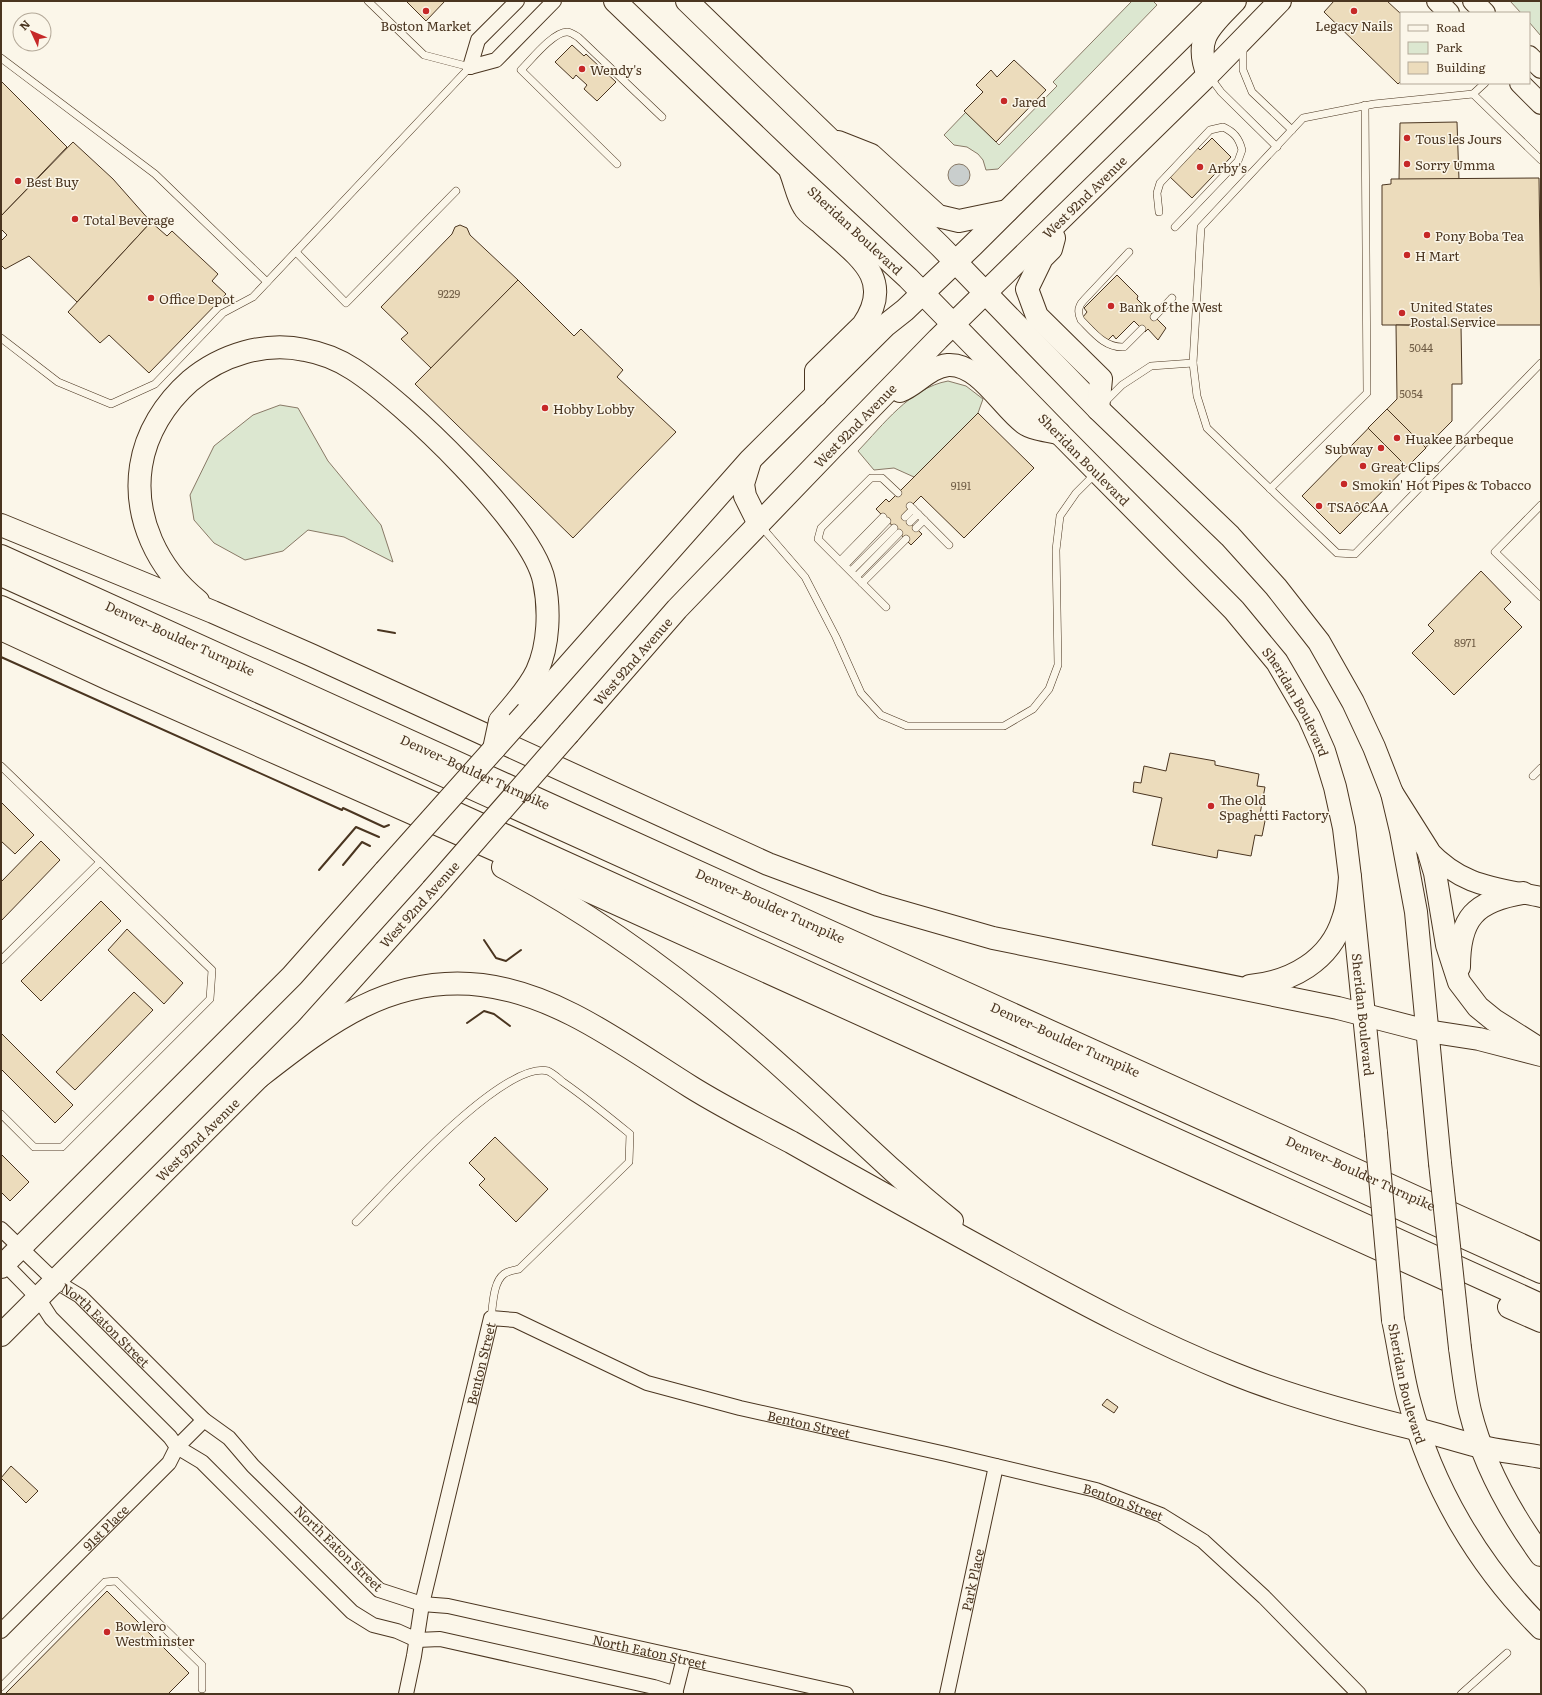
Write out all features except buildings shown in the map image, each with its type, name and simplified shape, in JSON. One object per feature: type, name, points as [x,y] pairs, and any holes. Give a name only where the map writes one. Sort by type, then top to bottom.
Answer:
[{"type":"main road","name":"Sheridan Boulevard","points":[[615,1],[954,324],[1058,433],[1098,470],[1234,610],[1268,650],[1290,682],[1321,744],[1333,780],[1344,828],[1376,1133],[1393,1320],[1406,1384],[1418,1430],[1442,1492],[1468,1537],[1491,1572],[1541,1628]]},
{"type":"main road","points":[[2,1263],[19,1248],[256,1012],[385,871],[750,460],[886,325],[955,262],[1219,1]]},
{"type":"main road","points":[[1208,75],[1202,61],[1202,47],[1209,28],[1235,1]]},
{"type":"main road","name":"West 92nd Avenue","points":[[1,1335],[332,1002],[677,610],[759,524],[881,397],[1208,75],[1280,1]]},
{"type":"main road","points":[[688,2],[955,262],[1098,409],[1230,536],[1299,615],[1331,662],[1353,702],[1374,747],[1392,793],[1410,872],[1460,1348],[1469,1406],[1481,1447],[1512,1510],[1541,1556]]},
{"type":"main road","points":[[829,139],[871,155],[938,216],[959,221],[1007,211]]},
{"type":"main road","points":[[789,168],[804,208],[866,265],[876,284],[875,299],[869,317],[816,371],[816,395]]},
{"type":"main road","points":[[1059,222],[1051,249],[1042,258],[1027,289],[1037,316],[1101,379],[1098,409]]},
{"type":"main road","points":[[213,612],[189,594],[172,575],[156,551],[149,537],[143,518],[140,497],[140,474],[143,454],[150,434],[161,415],[184,387],[197,375],[227,358],[258,350],[291,348],[305,350],[341,362],[377,386],[462,465],[517,530],[533,551],[541,568],[547,607],[544,646],[537,671],[524,692],[500,721],[494,748]]},
{"type":"main road","points":[[881,397],[907,388],[930,372],[948,365],[973,374],[987,385],[1024,424],[1058,433]]},
{"type":"main road","points":[[750,460],[742,484],[745,496],[759,524]]},
{"type":"main road","points":[[1,525],[213,612],[424,706],[687,828],[768,864],[833,890],[930,922],[993,938],[1364,1014],[1427,1030],[1456,1034],[1541,1055]]},
{"type":"main road","name":"Denver–Boulder Turnpike","points":[[1,556],[1541,1254]]},
{"type":"main road","points":[[1,575],[1541,1272]]},
{"type":"main road","points":[[1,607],[1541,1305]]},
{"type":"main road","points":[[1,629],[109,679],[593,893],[1354,1238],[1541,1321]]},
{"type":"main road","points":[[361,791],[539,887],[652,960],[702,999],[760,1048],[881,1161],[939,1210],[992,1249],[1058,1290]]},
{"type":"main road","points":[[1392,793],[1428,850],[1435,873],[1447,945],[1459,982],[1478,1007],[1489,1016],[1541,1050]]},
{"type":"main road","points":[[1236,987],[1258,985],[1287,978],[1318,959],[1340,930],[1347,905],[1350,877]]},
{"type":"main road","points":[[1459,982],[1459,948],[1463,930],[1470,917],[1482,906],[1493,900],[1532,895]]},
{"type":"main road","points":[[259,1077],[325,1028],[353,1010],[384,996],[417,987],[458,984],[499,988],[529,995],[560,1007],[577,1016],[699,1091],[1058,1290],[1124,1324],[1234,1374],[1379,1421],[1481,1447],[1541,1457]]},
{"type":"street","points":[[470,67],[478,40],[517,1]]},
{"type":"street","points":[[470,67],[496,60],[554,1]]},
{"type":"street","points":[[1437,1],[1448,12]]},
{"type":"street","points":[[1473,1],[1484,12]]},
{"type":"street","points":[[1530,57],[1541,68]]},
{"type":"street","points":[[1521,84],[1541,104]]},
{"type":"street","points":[[1428,850],[1440,862],[1464,879],[1481,885],[1532,895]]},
{"type":"street","name":"North Eaton Street","points":[[1,1230],[55,1281],[80,1296],[204,1420],[229,1438],[253,1466],[379,1590],[422,1604],[448,1606],[846,1694]]},
{"type":"street","name":"North Eaton Street","points":[[2,1263],[38,1298],[51,1318],[170,1437],[177,1446],[202,1462],[352,1612],[373,1625],[397,1631],[417,1640],[440,1639],[654,1687],[676,1694]]},
{"type":"street","name":"Benton Street","points":[[406,1694],[417,1640],[422,1604],[491,1318],[515,1320],[647,1383],[740,1408],[1096,1490],[1161,1514],[1203,1541],[1253,1587],[1359,1694]]},
{"type":"street","name":"91st Place","points":[[1,1631],[167,1465],[177,1446],[204,1420]]},
{"type":"street","name":"Park Place","points":[[947,1694],[996,1466]]},
{"type":"street","points":[[676,1694],[684,1658]]},
{"type":"lane","points":[[1,338],[58,382],[111,404],[155,384],[223,313],[252,297],[470,67],[424,55],[368,1]]},
{"type":"lane","points":[[617,164],[522,70],[551,39],[560,33],[568,31],[578,37],[662,117]]},
{"type":"lane","points":[[1242,40],[1243,70],[1252,92],[1292,130]]},
{"type":"lane","points":[[1,58],[155,174],[267,282]]},
{"type":"lane","points":[[1208,75],[1221,92],[1277,147]]},
{"type":"lane","points":[[1484,84],[1473,94],[1366,105],[1303,118],[1201,227],[1194,363],[1197,396],[1207,428],[1337,553],[1355,554],[1541,363]]},
{"type":"lane","points":[[1473,94],[1541,160]]},
{"type":"lane","points":[[1270,489],[1366,393],[1366,105]]},
{"type":"lane","points":[[1159,212],[1157,193],[1160,183],[1210,130],[1223,128],[1238,137],[1242,150],[1238,161],[1175,228]]},
{"type":"lane","points":[[296,252],[346,303],[456,191]]},
{"type":"lane","points":[[1129,252],[1084,300],[1078,308],[1079,316],[1081,320],[1106,343],[1116,348],[1124,347],[1142,329]]},
{"type":"lane","points":[[1154,316],[1172,298]]},
{"type":"lane","points":[[1098,409],[1122,385],[1151,366],[1194,363]]},
{"type":"lane","points":[[759,524],[805,577],[836,637],[861,693],[881,715],[907,726],[1004,726],[1033,709],[1049,688],[1058,665],[1056,550],[1060,516],[1076,493],[1098,470]]},
{"type":"lane","points":[[886,607],[818,539],[821,528],[871,478],[882,478],[898,493]]},
{"type":"lane","points":[[1541,505],[1495,552],[1541,597]]},
{"type":"lane","points":[[907,520],[914,510],[949,545]]},
{"type":"lane","points":[[842,563],[885,519]]},
{"type":"lane","points":[[916,528],[924,520]]},
{"type":"lane","points":[[851,572],[897,530],[856,577]]},
{"type":"lane","points":[[862,583],[906,539]]},
{"type":"lane","points":[[1,766],[212,970],[210,999],[62,1147],[34,1146],[1,1114]]},
{"type":"lane","points":[[1533,776],[1541,768]]},
{"type":"lane","points":[[1,960],[100,862]]},
{"type":"lane","points":[[356,1222],[464,1114],[501,1087],[524,1073],[548,1071],[582,1094],[630,1134],[629,1162],[519,1269],[505,1273],[500,1278],[496,1286],[491,1318]]},
{"type":"lane","points":[[1,1686],[105,1582],[116,1581],[202,1665],[202,1689]]},
{"type":"lane","points":[[1461,1694],[1507,1653]]},
{"type":"green space","points":[[1132,1],[1153,1],[1157,5],[998,169],[986,170],[983,160],[978,154],[967,147],[954,145],[944,135],[966,112],[999,145],[1057,86],[1053,82]]},
{"type":"green space","points":[[1510,1],[1541,1],[1541,36],[1530,23],[1530,12],[1520,12]]},
{"type":"green space","points":[[948,381],[966,386],[983,399],[978,413],[914,477],[894,468],[874,470],[858,451],[887,419],[909,399],[934,385]]},
{"type":"green space","points":[[280,405],[298,408],[328,461],[381,525],[393,562],[344,537],[308,530],[283,551],[245,560],[214,543],[194,520],[190,495],[214,446],[253,415]]},
{"type":"shaded area","points":[[959,164],[967,167],[970,175],[967,183],[959,186],[951,183],[948,175],[951,167]]},
{"type":"wall","points":[[378,630],[395,633]]},
{"type":"wall","points":[[1,657],[342,810],[343,808],[384,827],[389,825]]},
{"type":"wall","points":[[319,870],[356,827],[379,837]]},
{"type":"wall","points":[[343,865],[362,842],[370,846]]},
{"type":"wall","points":[[484,940],[496,958],[506,961],[521,950]]},
{"type":"wall","points":[[467,1023],[484,1011],[494,1014],[510,1026]]},
{"type":"place","name":"Boston Market","points":[[426,11]]},
{"type":"place","name":"Legacy Nails","points":[[1354,11]]},
{"type":"place","name":"Wendy's","points":[[582,69]]},
{"type":"place","name":"Jared","points":[[1004,101]]},
{"type":"place","name":"Tous les Jours","points":[[1407,138]]},
{"type":"place","name":"Sorry Umma","points":[[1407,164]]},
{"type":"place","name":"Arby's","points":[[1200,167]]},
{"type":"place","name":"Best Buy","points":[[18,181]]},
{"type":"place","name":"Total Beverage","points":[[75,219]]},
{"type":"place","name":"Pony Boba Tea","points":[[1427,235]]},
{"type":"place","name":"H Mart","points":[[1407,255]]},
{"type":"place","name":"Office Depot","points":[[151,298]]},
{"type":"place","name":"Bank of the West","points":[[1111,306]]},
{"type":"place","name":"United States Postal Service","points":[[1402,313]]},
{"type":"place","name":"Hobby Lobby","points":[[545,408]]},
{"type":"place","name":"Huakee Barbeque","points":[[1397,438]]},
{"type":"place","name":"Subway","points":[[1381,448]]},
{"type":"place","name":"Great Clips","points":[[1363,466]]},
{"type":"place","name":"Smokin' Hot Pipes & Tobacco","points":[[1344,484]]},
{"type":"place","name":"TSAôCAA","points":[[1319,506]]},
{"type":"place","name":"The Old Spaghetti Factory","points":[[1211,806]]},
{"type":"place","name":"Bowlero Westminster","points":[[107,1632]]}]
